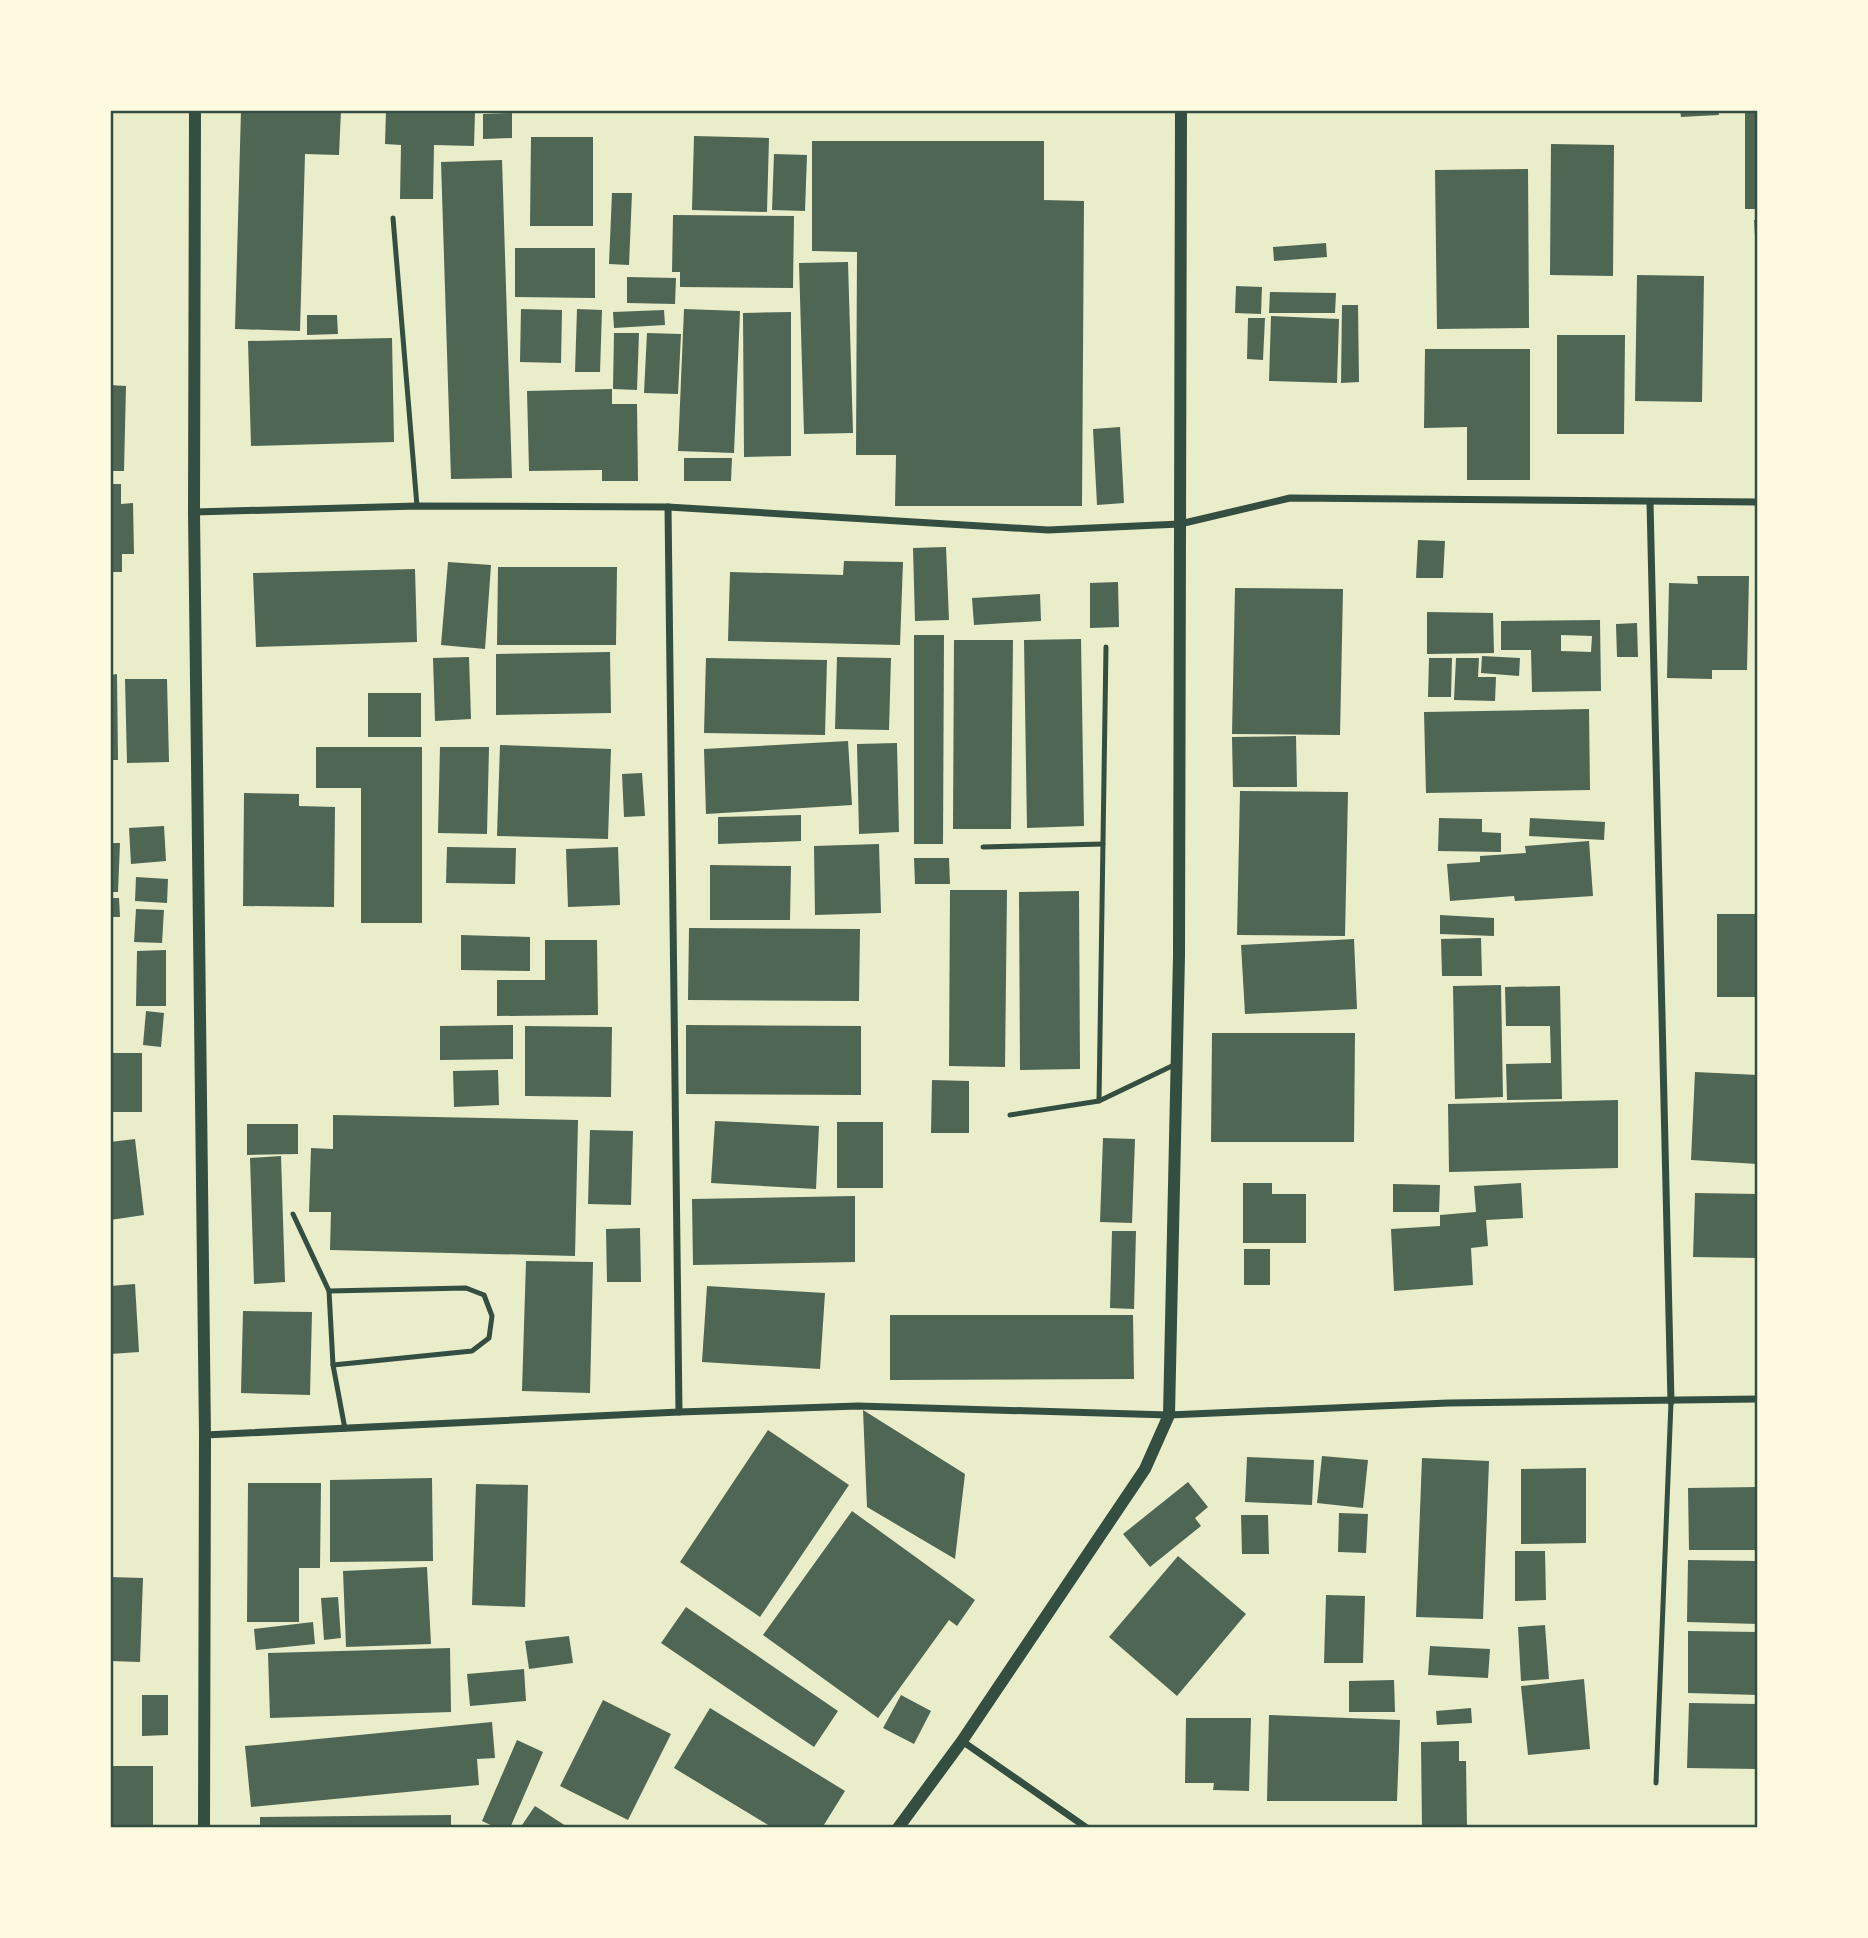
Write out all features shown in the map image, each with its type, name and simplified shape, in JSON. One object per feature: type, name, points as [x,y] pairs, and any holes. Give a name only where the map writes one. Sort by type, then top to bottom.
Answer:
[{"type":"street","points":[[195,110],[194,512],[205,1435],[204,1828]]},
{"type":"street","points":[[898,1828],[962,1741],[1145,1469],[1169,1415],[1180,956],[1181,110]]},
{"type":"street","points":[[194,512],[417,506],[668,507],[1048,530],[1180,524],[1290,498],[1758,502]]},
{"type":"street","points":[[1650,502],[1671,1402]]},
{"type":"street","points":[[668,507],[679,1412]]},
{"type":"street","points":[[205,1435],[858,1406],[1169,1415],[1448,1403],[1758,1399]]},
{"type":"street","points":[[962,1741],[1087,1828]]},
{"type":"lane","points":[[393,218],[417,506]]},
{"type":"lane","points":[[1099,1101],[1107,648]]},
{"type":"lane","points":[[983,847],[1103,844]]},
{"type":"lane","points":[[1010,1115],[1099,1101],[1177,1063]]},
{"type":"lane","points":[[293,1214],[329,1291],[332,1365],[345,1429]]},
{"type":"lane","points":[[329,1291],[466,1288],[484,1295],[492,1316],[489,1338],[472,1351],[332,1365]]},
{"type":"lane","points":[[1656,1783],[1671,1402]]},
{"type":"building","points":[[241,110],[341,110],[339,155],[305,154],[300,331],[235,329]]},
{"type":"building","points":[[1680,110],[1718,110],[1719,115],[1681,117]]},
{"type":"building","points":[[386,111],[475,112],[474,146],[434,145],[433,199],[400,199],[401,145],[385,144]]},
{"type":"building","points":[[1745,111],[1758,111],[1758,209],[1745,209]]},
{"type":"building","points":[[512,113],[512,138],[483,139],[483,114]]},
{"type":"building","points":[[694,136],[769,138],[767,212],[692,210]]},
{"type":"building","points":[[531,137],[593,137],[593,226],[530,226]]},
{"type":"building","points":[[812,141],[1044,141],[1044,200],[1084,201],[1082,506],[895,506],[896,455],[856,455],[857,252],[812,251]]},
{"type":"building","points":[[1551,144],[1614,145],[1613,276],[1550,275]]},
{"type":"building","points":[[774,154],[807,155],[805,211],[772,210]]},
{"type":"building","points":[[502,160],[512,478],[451,479],[441,162]]},
{"type":"building","points":[[1528,169],[1529,328],[1437,329],[1435,170]]},
{"type":"building","points":[[612,193],[632,193],[629,265],[609,264]]},
{"type":"building","points":[[673,215],[794,216],[793,288],[680,287],[680,272],[672,272]]},
{"type":"building","points":[[1754,220],[1758,220],[1758,251],[1756,251]]},
{"type":"building","points":[[1326,243],[1327,257],[1274,261],[1273,247]]},
{"type":"building","points":[[515,248],[595,248],[595,298],[515,297]]},
{"type":"building","points":[[848,262],[853,433],[804,434],[799,263]]},
{"type":"building","points":[[1637,275],[1704,276],[1702,402],[1635,401]]},
{"type":"building","points":[[627,277],[676,278],[675,304],[627,303]]},
{"type":"building","points":[[1236,286],[1262,287],[1261,314],[1235,313]]},
{"type":"building","points":[[1270,292],[1336,293],[1335,313],[1269,313]]},
{"type":"building","points":[[1342,305],[1358,305],[1359,382],[1341,383]]},
{"type":"building","points":[[521,309],[562,310],[561,363],[520,362]]},
{"type":"building","points":[[577,309],[602,310],[600,372],[575,372]]},
{"type":"building","points":[[684,309],[740,311],[734,453],[678,451]]},
{"type":"building","points":[[664,310],[665,325],[614,328],[613,312]]},
{"type":"building","points":[[791,312],[791,456],[744,457],[743,313]]},
{"type":"building","points":[[307,315],[337,315],[338,334],[307,335]]},
{"type":"building","points":[[1271,316],[1339,319],[1337,383],[1269,381]]},
{"type":"building","points":[[1248,318],[1265,318],[1263,360],[1247,359]]},
{"type":"building","points":[[614,333],[639,333],[637,390],[613,389]]},
{"type":"building","points":[[647,333],[681,334],[678,394],[644,393]]},
{"type":"building","points":[[1557,335],[1625,335],[1624,434],[1557,434]]},
{"type":"building","points":[[392,338],[394,442],[251,446],[248,341]]},
{"type":"building","points":[[1425,349],[1530,349],[1530,480],[1467,480],[1467,427],[1424,428]]},
{"type":"building","points":[[110,385],[126,386],[124,471],[110,471]]},
{"type":"building","points":[[612,389],[612,404],[637,404],[638,481],[602,481],[602,470],[529,471],[527,391]]},
{"type":"building","points":[[1120,427],[1124,503],[1097,505],[1093,429]]},
{"type":"building","points":[[684,458],[732,458],[731,481],[684,481]]},
{"type":"building","points":[[110,484],[121,484],[121,504],[133,503],[134,554],[122,554],[122,572],[110,572]]},
{"type":"building","points":[[1418,540],[1445,541],[1443,578],[1416,578]]},
{"type":"building","points":[[946,547],[949,620],[915,621],[913,548]]},
{"type":"building","points":[[844,561],[903,562],[900,645],[728,641],[730,572],[843,575]]},
{"type":"building","points":[[448,562],[491,565],[485,649],[441,645]]},
{"type":"building","points":[[498,567],[617,567],[616,645],[497,645]]},
{"type":"building","points":[[415,569],[417,642],[256,647],[253,573]]},
{"type":"building","points":[[1697,576],[1749,576],[1747,670],[1712,670],[1712,679],[1667,678],[1669,583],[1698,584]]},
{"type":"building","points":[[1118,582],[1119,627],[1090,628],[1090,583]]},
{"type":"building","points":[[1235,588],[1343,589],[1340,735],[1232,734]]},
{"type":"building","points":[[1040,594],[1041,621],[974,625],[972,598]]},
{"type":"building","points":[[1427,612],[1493,613],[1494,653],[1427,654]]},
{"type":"building","points":[[1600,620],[1601,691],[1532,692],[1531,650],[1501,650],[1501,621]],"holes":[[[1561,635],[1592,636],[1591,652],[1561,651]]]},
{"type":"building","points":[[1637,623],[1638,657],[1617,657],[1616,624]]},
{"type":"building","points":[[914,635],[944,635],[943,844],[914,844]]},
{"type":"building","points":[[1081,639],[1084,826],[1027,828],[1024,640]]},
{"type":"building","points":[[954,640],[1013,640],[1011,829],[953,829]]},
{"type":"building","points":[[610,652],[611,713],[496,715],[496,654]]},
{"type":"building","points":[[1482,656],[1520,658],[1519,676],[1481,673]]},
{"type":"building","points":[[469,657],[471,719],[435,721],[433,658]]},
{"type":"building","points":[[837,657],[891,658],[889,730],[835,729]]},
{"type":"building","points":[[706,658],[827,660],[825,735],[704,733]]},
{"type":"building","points":[[1429,658],[1452,658],[1451,697],[1428,697]]},
{"type":"building","points":[[1456,658],[1479,658],[1478,677],[1496,677],[1495,701],[1454,700]]},
{"type":"building","points":[[117,674],[118,760],[110,760],[110,675]]},
{"type":"building","points":[[125,679],[167,679],[169,762],[127,763]]},
{"type":"building","points":[[368,693],[421,693],[421,737],[368,737]]},
{"type":"building","points":[[1589,709],[1590,790],[1426,793],[1424,712]]},
{"type":"building","points":[[1296,736],[1297,787],[1233,787],[1232,737]]},
{"type":"building","points":[[848,741],[852,805],[706,814],[704,749]]},
{"type":"building","points":[[897,743],[899,832],[859,834],[857,744]]},
{"type":"building","points":[[500,745],[611,749],[608,839],[497,836]]},
{"type":"building","points":[[316,747],[422,747],[422,923],[361,923],[361,788],[316,788]]},
{"type":"building","points":[[440,747],[489,747],[487,834],[438,833]]},
{"type":"building","points":[[642,773],[645,816],[624,817],[622,774]]},
{"type":"building","points":[[1240,791],[1348,792],[1345,936],[1237,935]]},
{"type":"building","points":[[244,793],[299,794],[299,806],[335,807],[334,907],[243,906]]},
{"type":"building","points":[[801,815],[801,841],[718,844],[718,817]]},
{"type":"building","points":[[1439,818],[1482,819],[1482,832],[1501,833],[1501,852],[1438,851]]},
{"type":"building","points":[[1530,818],[1605,822],[1604,840],[1529,836]]},
{"type":"building","points":[[164,826],[166,861],[131,864],[129,828]]},
{"type":"building","points":[[1589,841],[1593,896],[1515,901],[1514,896],[1450,901],[1447,864],[1480,862],[1480,856],[1526,853],[1525,846]]},
{"type":"building","points":[[110,843],[120,843],[118,892],[110,892]]},
{"type":"building","points":[[879,844],[881,913],[815,915],[814,846]]},
{"type":"building","points":[[447,847],[516,848],[515,884],[446,883]]},
{"type":"building","points":[[618,847],[620,905],[568,907],[566,849]]},
{"type":"building","points":[[914,858],[949,858],[950,884],[915,884]]},
{"type":"building","points":[[710,865],[791,866],[790,920],[710,920]]},
{"type":"building","points":[[136,877],[168,879],[167,903],[135,901]]},
{"type":"building","points":[[950,890],[1007,890],[1005,1067],[949,1066]]},
{"type":"building","points":[[1079,891],[1080,1069],[1020,1070],[1019,892]]},
{"type":"building","points":[[110,898],[119,898],[120,917],[110,917]]},
{"type":"building","points":[[136,909],[164,910],[162,943],[134,942]]},
{"type":"building","points":[[1717,914],[1758,914],[1758,997],[1717,997]]},
{"type":"building","points":[[1440,915],[1494,918],[1494,936],[1440,934]]},
{"type":"building","points":[[689,928],[860,929],[859,1001],[688,1000]]},
{"type":"building","points":[[461,935],[530,937],[530,971],[461,970]]},
{"type":"building","points":[[1481,938],[1482,976],[1442,976],[1441,939]]},
{"type":"building","points":[[1354,939],[1357,1009],[1245,1014],[1241,945]]},
{"type":"building","points":[[545,940],[597,940],[598,1015],[497,1016],[497,980],[545,980]]},
{"type":"building","points":[[166,950],[166,1006],[136,1006],[137,951]]},
{"type":"building","points":[[1501,985],[1503,1097],[1455,1099],[1453,986]]},
{"type":"building","points":[[1560,986],[1562,1099],[1507,1100],[1506,1064],[1551,1063],[1550,1026],[1506,1026],[1505,987]]},
{"type":"building","points":[[146,1011],[164,1013],[161,1047],[143,1045]]},
{"type":"building","points":[[513,1025],[513,1059],[440,1060],[440,1026]]},
{"type":"building","points":[[686,1025],[861,1026],[861,1095],[686,1094]]},
{"type":"building","points":[[525,1026],[612,1027],[611,1097],[525,1096]]},
{"type":"building","points":[[1212,1033],[1355,1033],[1354,1142],[1211,1142]]},
{"type":"building","points":[[110,1053],[142,1053],[142,1112],[110,1112]]},
{"type":"building","points":[[498,1070],[499,1105],[454,1107],[453,1071]]},
{"type":"building","points":[[1695,1072],[1758,1075],[1758,1164],[1691,1160]]},
{"type":"building","points":[[932,1080],[969,1081],[969,1133],[931,1133]]},
{"type":"building","points":[[1618,1100],[1618,1168],[1449,1172],[1448,1104]]},
{"type":"building","points":[[333,1115],[578,1120],[575,1256],[330,1250],[331,1212],[309,1212],[311,1148],[333,1149]]},
{"type":"building","points":[[715,1121],[819,1126],[816,1189],[711,1183]]},
{"type":"building","points":[[837,1122],[883,1122],[883,1188],[837,1188]]},
{"type":"building","points":[[247,1124],[298,1124],[298,1154],[247,1155]]},
{"type":"building","points":[[590,1130],[633,1131],[631,1205],[588,1204]]},
{"type":"building","points":[[1103,1138],[1135,1139],[1132,1223],[1100,1222]]},
{"type":"building","points":[[135,1139],[144,1215],[110,1220],[110,1142]]},
{"type":"building","points":[[281,1156],[285,1282],[254,1284],[250,1158]]},
{"type":"building","points":[[1243,1183],[1272,1183],[1272,1194],[1306,1194],[1306,1243],[1243,1243]]},
{"type":"building","points":[[1521,1183],[1523,1218],[1486,1220],[1488,1246],[1471,1248],[1473,1285],[1394,1291],[1391,1229],[1440,1226],[1440,1215],[1476,1212],[1474,1186]]},
{"type":"building","points":[[1393,1184],[1440,1185],[1439,1212],[1393,1212]]},
{"type":"building","points":[[1695,1193],[1758,1194],[1758,1258],[1693,1257]]},
{"type":"building","points":[[855,1196],[855,1262],[693,1265],[692,1199]]},
{"type":"building","points":[[640,1228],[641,1282],[607,1282],[606,1229]]},
{"type":"building","points":[[1112,1231],[1136,1231],[1134,1309],[1110,1308]]},
{"type":"building","points":[[1244,1249],[1270,1249],[1270,1285],[1244,1285]]},
{"type":"building","points":[[526,1261],[593,1262],[590,1393],[522,1391]]},
{"type":"building","points":[[135,1284],[139,1352],[110,1354],[110,1286]]},
{"type":"building","points":[[707,1286],[825,1293],[820,1369],[702,1362]]},
{"type":"building","points":[[243,1311],[312,1312],[310,1395],[241,1393]]},
{"type":"building","points":[[890,1315],[1133,1315],[1134,1379],[890,1380]]},
{"type":"building","points":[[863,1410],[965,1474],[955,1559],[867,1507]]},
{"type":"building","points":[[768,1430],[849,1485],[760,1617],[680,1562]]},
{"type":"building","points":[[1322,1456],[1368,1460],[1363,1508],[1317,1503]]},
{"type":"building","points":[[1247,1457],[1314,1460],[1312,1505],[1245,1502]]},
{"type":"building","points":[[1422,1458],[1489,1461],[1483,1619],[1416,1617]]},
{"type":"building","points":[[1586,1468],[1586,1543],[1521,1544],[1521,1469]]},
{"type":"building","points":[[432,1478],[433,1561],[330,1562],[330,1480]]},
{"type":"building","points":[[1188,1482],[1208,1507],[1195,1518],[1201,1526],[1150,1567],[1123,1534]]},
{"type":"building","points":[[248,1483],[321,1483],[320,1568],[299,1568],[299,1622],[247,1622]]},
{"type":"building","points":[[476,1484],[528,1485],[525,1607],[472,1605]]},
{"type":"building","points":[[1758,1487],[1758,1550],[1689,1550],[1688,1488]]},
{"type":"building","points":[[852,1511],[975,1600],[957,1626],[949,1620],[878,1718],[763,1635]]},
{"type":"building","points":[[1339,1513],[1368,1514],[1366,1553],[1338,1552]]},
{"type":"building","points":[[1241,1515],[1268,1515],[1269,1554],[1242,1554]]},
{"type":"building","points":[[1515,1551],[1545,1551],[1546,1600],[1515,1601]]},
{"type":"building","points":[[1178,1556],[1246,1614],[1177,1696],[1109,1637]]},
{"type":"building","points":[[1688,1560],[1758,1561],[1758,1624],[1687,1622]]},
{"type":"building","points":[[427,1567],[431,1644],[346,1647],[343,1571]]},
{"type":"building","points":[[110,1577],[143,1578],[140,1662],[110,1661]]},
{"type":"building","points":[[1326,1595],[1365,1596],[1363,1663],[1324,1663]]},
{"type":"building","points":[[338,1597],[341,1638],[324,1640],[321,1598]]},
{"type":"building","points":[[686,1607],[838,1711],[814,1747],[661,1643]]},
{"type":"building","points":[[313,1622],[315,1644],[256,1650],[254,1629]]},
{"type":"building","points":[[1545,1625],[1549,1679],[1521,1681],[1518,1627]]},
{"type":"building","points":[[1688,1631],[1758,1632],[1758,1695],[1688,1693]]},
{"type":"building","points":[[569,1636],[573,1663],[529,1669],[525,1641]]},
{"type":"building","points":[[1430,1646],[1490,1649],[1488,1678],[1428,1675]]},
{"type":"building","points":[[450,1648],[451,1712],[270,1718],[268,1653]]},
{"type":"building","points":[[524,1669],[526,1701],[470,1706],[467,1674]]},
{"type":"building","points":[[1584,1679],[1590,1749],[1528,1755],[1521,1686]]},
{"type":"building","points":[[1394,1680],[1395,1712],[1349,1712],[1349,1681]]},
{"type":"building","points":[[142,1695],[168,1695],[168,1735],[142,1736]]},
{"type":"building","points":[[901,1695],[931,1711],[914,1744],[883,1728]]},
{"type":"building","points":[[603,1700],[671,1734],[628,1820],[560,1786]]},
{"type":"building","points":[[1689,1703],[1758,1704],[1758,1769],[1687,1768]]},
{"type":"building","points":[[710,1708],[845,1791],[822,1828],[773,1828],[674,1768]]},
{"type":"building","points":[[1471,1708],[1472,1723],[1437,1725],[1436,1711]]},
{"type":"building","points":[[1269,1715],[1400,1720],[1397,1801],[1267,1801]]},
{"type":"building","points":[[1186,1718],[1251,1718],[1249,1791],[1213,1790],[1214,1783],[1185,1783]]},
{"type":"building","points":[[492,1722],[495,1758],[477,1759],[479,1785],[251,1807],[245,1746]]},
{"type":"building","points":[[517,1740],[543,1752],[510,1828],[497,1828],[482,1821]]},
{"type":"building","points":[[1459,1741],[1459,1761],[1466,1761],[1467,1828],[1422,1828],[1421,1742]]},
{"type":"building","points":[[110,1766],[153,1766],[153,1828],[110,1828]]},
{"type":"building","points":[[535,1806],[569,1828],[520,1828]]},
{"type":"building","points":[[451,1815],[451,1828],[260,1828],[260,1817]]}]
